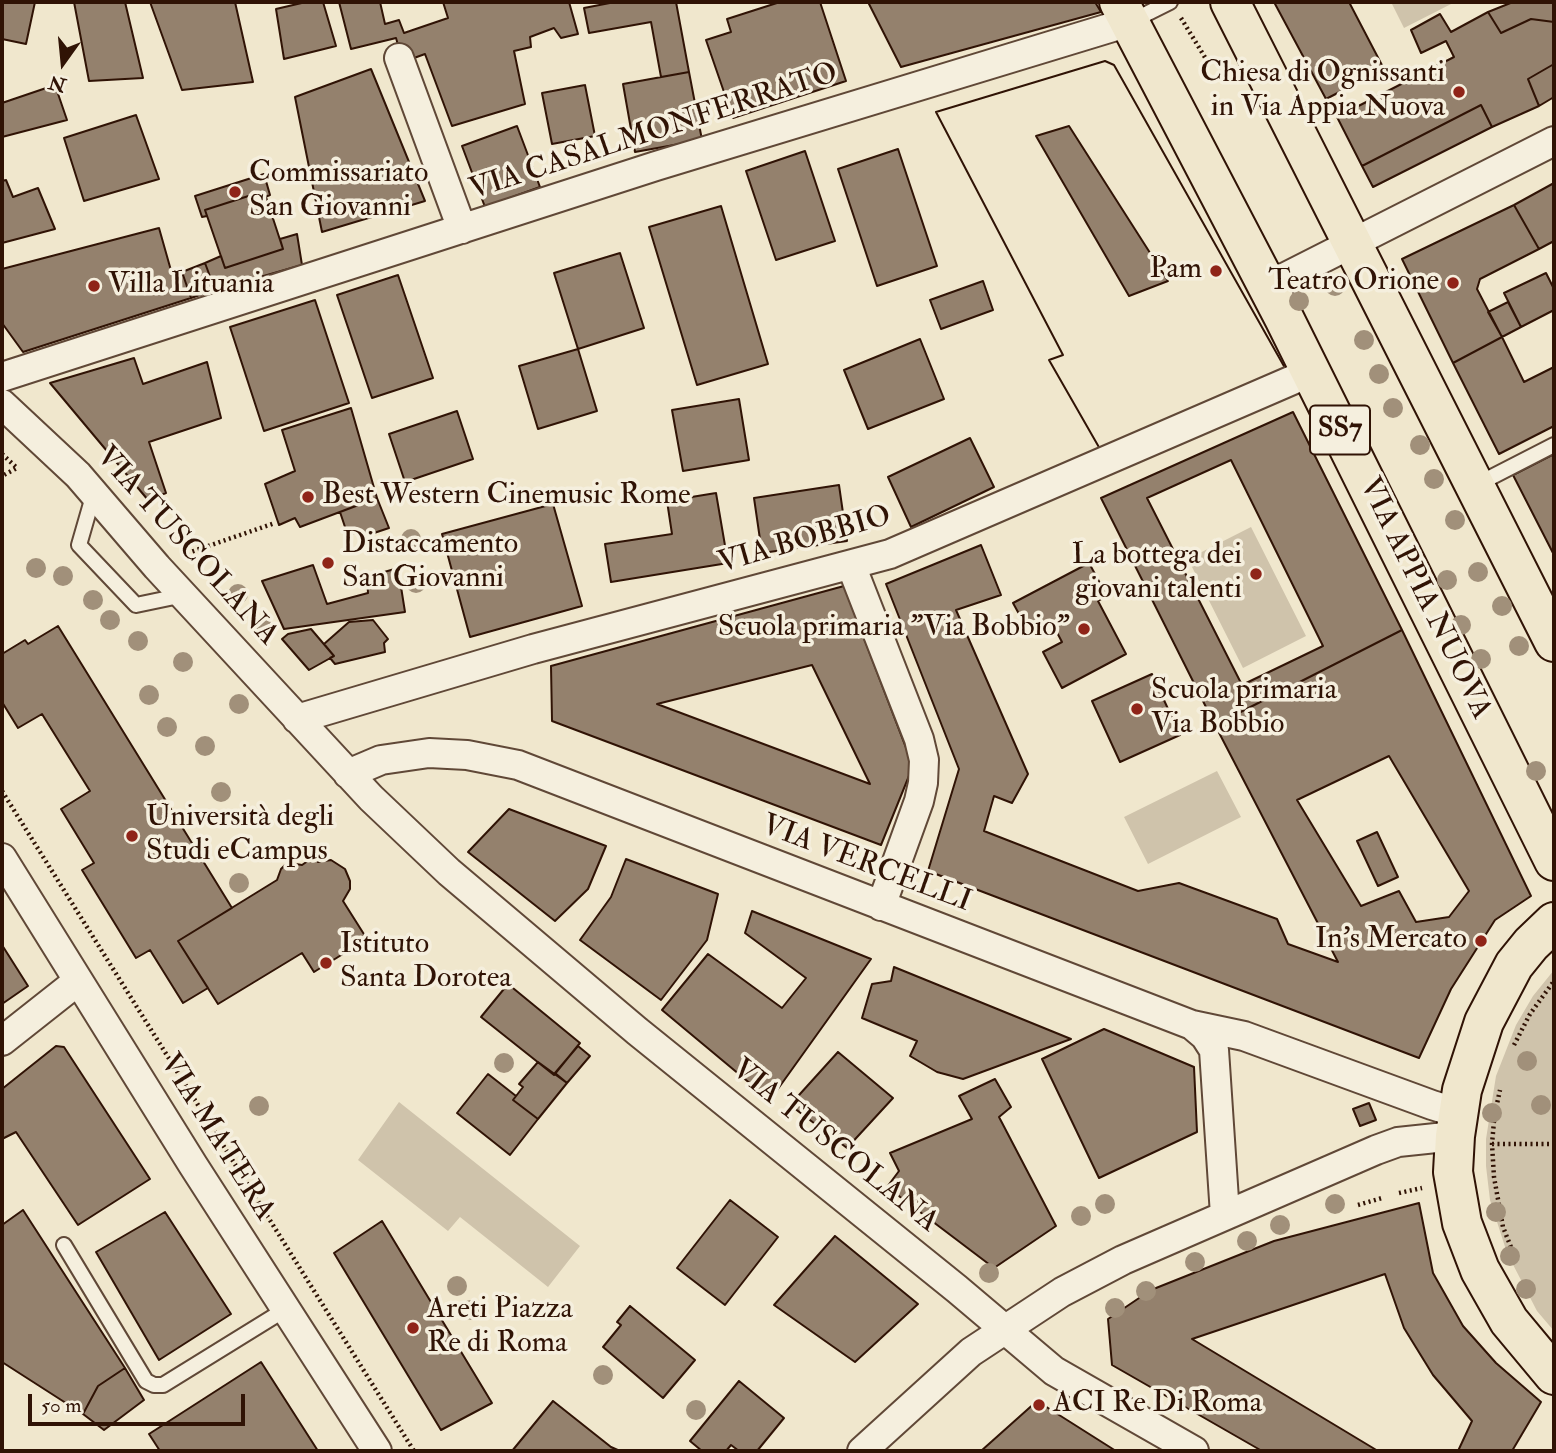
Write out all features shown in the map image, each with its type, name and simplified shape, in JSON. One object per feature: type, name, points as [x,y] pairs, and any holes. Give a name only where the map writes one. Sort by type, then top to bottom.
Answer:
[{"type":"main road","points":[[1230,2],[1554,642]]},
{"type":"main road","name":"VIA APPIA NUOVA","points":[[1124,12],[1268,286],[1554,861]]},
{"type":"main road","points":[[1554,922],[1522,954],[1492,1005],[1467,1069],[1457,1124],[1453,1172],[1462,1223],[1474,1255],[1509,1321],[1554,1375]]},
{"type":"street","name":"VIA CASALMONFERRATO","points":[[2,377],[1124,12]]},
{"type":"street","points":[[399,58],[462,229]]},
{"type":"street","points":[[1268,286],[1554,141]]},
{"type":"street","name":"VIA BOBBIO","points":[[298,719],[533,649],[851,565],[914,544],[1311,372]]},
{"type":"street","name":"VIA TUSCOLANA","points":[[8,420],[61,458],[348,774],[449,872],[637,1031],[1066,1379],[1194,1451]]},
{"type":"street","points":[[851,565],[919,739],[924,760],[919,802],[881,906]]},
{"type":"street","name":"VIA VERCELLI","points":[[348,774],[381,760],[429,753],[467,755],[517,765],[1192,1025],[1244,1036],[1432,1105],[1457,1124]]},
{"type":"street","name":"VIA MATERA","points":[[2,858],[377,1451]]},
{"type":"street","points":[[2,1041],[78,981]]},
{"type":"street","points":[[1192,1025],[1214,1050],[1226,1215]]},
{"type":"street","points":[[862,1451],[971,1352],[1062,1292],[1123,1260],[1388,1145],[1431,1137],[1457,1124]]},
{"type":"lane","points":[[1124,12],[1170,2]]},
{"type":"lane","points":[[1475,486],[1554,446]]},
{"type":"lane","points":[[94,493],[79,545],[136,605],[184,595]]},
{"type":"lane","points":[[64,1245],[146,1381],[154,1385],[163,1385],[286,1309]]},
{"type":"path","points":[[1181,18],[1206,58]]},
{"type":"path","points":[[2,454],[17,468],[2,476]]},
{"type":"path","points":[[181,555],[275,523]]},
{"type":"path","points":[[2,791],[415,1451]]},
{"type":"path","points":[[1513,1048],[1530,1014],[1554,981]]},
{"type":"path","points":[[1501,1084],[1492,1144],[1498,1204],[1503,1227],[1519,1269]]},
{"type":"path","points":[[1492,1144],[1554,1144]]},
{"type":"path","points":[[1399,1193],[1433,1185]]},
{"type":"path","points":[[1358,1205],[1382,1198]]},
{"type":"shaded area","points":[[1391,2],[1455,2],[1404,28]]},
{"type":"shaded area","points":[[1251,527],[1306,636],[1243,668],[1188,559]]},
{"type":"shaded area","points":[[1217,771],[1241,817],[1148,864],[1124,817]]},
{"type":"shaded area","points":[[1554,970],[1554,1331],[1537,1311],[1507,1253],[1490,1200],[1486,1139],[1496,1076],[1516,1025],[1533,996]]},
{"type":"shaded area","points":[[399,1102],[580,1246],[548,1287],[460,1217],[448,1231],[358,1160]]},
{"type":"building","points":[[2,2],[35,2],[26,44],[2,39]]},
{"type":"building","points":[[74,2],[125,2],[143,78],[89,81]]},
{"type":"building","points":[[150,2],[235,2],[253,82],[182,90]]},
{"type":"building","points":[[306,2],[323,2],[336,46],[284,59],[276,9]]},
{"type":"building","points":[[339,2],[380,2],[385,24],[399,20],[404,33],[448,18],[443,2],[569,2],[578,34],[561,38],[554,28],[530,37],[531,47],[514,51],[525,104],[452,126],[425,54],[403,62],[396,38],[351,49]]},
{"type":"building","points":[[615,2],[676,2],[689,72],[661,77],[651,22],[589,33],[584,8]]},
{"type":"building","points":[[780,2],[820,2],[846,81],[733,118],[706,40],[731,32],[727,19]]},
{"type":"building","points":[[868,2],[1095,2],[1101,12],[901,67]]},
{"type":"building","points":[[1274,2],[1349,2],[1384,69],[1326,99]]},
{"type":"building","points":[[1513,2],[1554,2],[1554,22],[1531,19],[1501,33],[1488,12]]},
{"type":"building","name":"Chiesa di Ognissanti in Via Appia Nuova","points":[[1488,12],[1501,33],[1531,19],[1554,22],[1554,64],[1528,79],[1539,106],[1492,127],[1481,105],[1362,166],[1337,117],[1454,57],[1446,41],[1421,53],[1411,30],[1440,14],[1451,32]]},
{"type":"building","points":[[1105,61],[1114,65],[1285,368],[1100,449],[1049,360],[1063,355],[936,112]],"holes":[[[1069,126],[1168,281],[1129,296],[1036,136]]]},
{"type":"building","points":[[1105,61],[1114,65],[1285,368],[1100,449],[1049,360],[1063,355],[936,112]]},
{"type":"building","points":[[1554,64],[1554,97],[1539,106],[1528,79]]},
{"type":"building","points":[[371,69],[425,201],[322,232],[295,97]]},
{"type":"building","points":[[689,72],[702,140],[635,152],[623,84]]},
{"type":"building","points":[[55,85],[67,120],[2,137],[2,103]]},
{"type":"building","points":[[585,85],[595,136],[552,144],[542,93]]},
{"type":"building","points":[[1481,105],[1492,127],[1373,187],[1362,166]]},
{"type":"building","points":[[136,115],[159,179],[84,201],[64,138]]},
{"type":"building","points":[[517,126],[540,187],[485,207],[462,146]]},
{"type":"building","points":[[898,149],[937,266],[877,286],[838,169]]},
{"type":"building","points":[[805,151],[835,241],[776,260],[746,171]]},
{"type":"building","points":[[264,174],[270,195],[265,197],[264,191],[205,210],[207,216],[202,217],[195,196]]},
{"type":"building","points":[[6,180],[13,197],[38,188],[55,229],[2,243],[2,181]]},
{"type":"building","points":[[1554,183],[1554,241],[1539,249],[1514,205]]},
{"type":"building","points":[[264,191],[283,249],[225,268],[205,210]]},
{"type":"building","points":[[1514,205],[1539,249],[1480,279],[1477,289],[1502,337],[1453,363],[1402,259]]},
{"type":"building","points":[[721,206],[768,364],[697,385],[649,227]]},
{"type":"building","name":"Villa Lituania","points":[[159,228],[172,274],[182,272],[191,298],[23,352],[2,323],[2,269]]},
{"type":"building","points":[[297,234],[302,265],[215,290],[205,263],[221,256],[225,268],[283,249],[280,239]]},
{"type":"building","points":[[620,253],[644,328],[578,349],[554,273]]},
{"type":"building","points":[[205,263],[215,290],[191,298],[182,272]]},
{"type":"building","points":[[1546,273],[1554,289],[1554,310],[1521,327],[1504,293]]},
{"type":"building","points":[[398,275],[433,378],[372,398],[337,295]]},
{"type":"building","points":[[983,281],[993,310],[941,329],[930,300]]},
{"type":"building","points":[[315,300],[349,403],[264,431],[230,327]]},
{"type":"building","points":[[1508,302],[1521,327],[1502,337],[1488,312]]},
{"type":"building","points":[[1502,337],[1524,382],[1554,367],[1554,426],[1499,454],[1453,363]]},
{"type":"building","points":[[920,339],[944,399],[868,429],[844,370]]},
{"type":"building","points":[[578,349],[597,411],[538,429],[519,366]]},
{"type":"building","points":[[134,358],[143,384],[207,362],[221,418],[149,442],[166,493],[148,500],[50,383]]},
{"type":"building","points":[[739,399],[749,460],[683,471],[672,410]]},
{"type":"building","points":[[351,408],[377,498],[300,527],[295,518],[279,525],[265,484],[295,471],[282,430]]},
{"type":"building","points":[[457,411],[473,459],[405,482],[389,434]]},
{"type":"building","name":"La bottega dei giovani talenti","points":[[1293,412],[1402,630],[1215,725],[1101,498]],"holes":[[[1231,460],[1323,646],[1242,685],[1147,498]]]},
{"type":"building","points":[[970,438],[994,487],[911,527],[888,477]]},
{"type":"building","points":[[1554,454],[1554,555],[1513,475]]},
{"type":"building","points":[[839,485],[847,541],[762,553],[754,498]]},
{"type":"building","points":[[716,493],[728,563],[611,582],[605,544],[672,534],[667,501]]},
{"type":"building","points":[[377,498],[389,528],[371,534],[347,533],[340,512]]},
{"type":"building","points":[[553,504],[582,606],[470,637],[442,534]]},
{"type":"building","points":[[981,545],[1001,595],[956,610],[1028,774],[1012,803],[994,796],[984,831],[1138,891],[1179,883],[1277,919],[1288,944],[1338,962],[1215,725],[1402,630],[1531,896],[1495,920],[1451,989],[1419,1058],[928,871],[959,769],[886,584]],"holes":[[[1389,756],[1469,891],[1449,917],[1416,922],[1399,891],[1361,906],[1297,800]]]},
{"type":"building","name":"Scuola primaria \"Via Bobbio\"","points":[[1089,563],[1107,596],[1098,601],[1126,654],[1062,688],[1043,652],[1062,642],[1052,623],[1030,634],[1013,603]]},
{"type":"building","points":[[313,565],[327,604],[368,593],[367,577],[398,568],[405,612],[284,629],[262,581]]},
{"type":"building","points":[[844,586],[913,766],[881,845],[552,721],[551,666]],"holes":[[[812,665],[870,784],[657,704]]]},
{"type":"building","points":[[373,620],[388,639],[384,643],[385,652],[335,664],[330,658],[334,656],[324,644],[349,622]]},
{"type":"building","name":"Università degli Studi eCampus","points":[[58,626],[232,908],[178,941],[208,988],[183,1003],[150,950],[136,958],[82,870],[94,863],[61,809],[90,791],[42,714],[18,728],[2,702],[2,654],[25,640],[28,644]]},
{"type":"building","points":[[311,629],[334,656],[309,670],[282,639],[288,634]]},
{"type":"building","points":[[1152,674],[1180,735],[1120,762],[1092,701]]},
{"type":"building","points":[[509,809],[606,846],[588,889],[555,921],[468,852]]},
{"type":"building","points":[[1377,832],[1398,877],[1378,886],[1357,841]]},
{"type":"building","points":[[315,856],[318,862],[331,860],[345,869],[350,889],[343,901],[367,939],[314,972],[302,953],[218,1004],[178,941],[277,880],[285,865],[302,865]]},
{"type":"building","points":[[626,859],[718,894],[707,940],[661,1000],[580,940],[611,897]]},
{"type":"building","points":[[752,911],[871,959],[770,1100],[662,1010],[708,954],[782,1008],[806,978],[745,933]]},
{"type":"building","points":[[2,945],[28,986],[2,1004]]},
{"type":"building","points":[[894,967],[1071,1039],[963,1079],[937,1072],[910,1056],[917,1041],[862,1018],[872,984],[891,981]]},
{"type":"building","points":[[508,984],[580,1043],[554,1075],[481,1017]]},
{"type":"building","points":[[1104,1029],[1194,1067],[1197,1132],[1099,1178],[1042,1059]]},
{"type":"building","points":[[56,1046],[64,1047],[150,1179],[78,1225],[16,1132],[2,1139],[2,1089]]},
{"type":"building","points":[[578,1046],[590,1056],[567,1083],[555,1073]]},
{"type":"building","points":[[838,1052],[893,1098],[847,1148],[790,1105]]},
{"type":"building","points":[[538,1062],[567,1083],[538,1119],[513,1100],[523,1087],[519,1084]]},
{"type":"building","points":[[488,1074],[516,1096],[513,1100],[538,1119],[510,1155],[457,1113]]},
{"type":"building","points":[[995,1079],[1011,1107],[999,1117],[1056,1226],[994,1268],[887,1187],[899,1171],[890,1153],[972,1119],[959,1096]]},
{"type":"building","points":[[1369,1103],[1376,1120],[1360,1126],[1353,1109]]},
{"type":"building","points":[[730,1200],[778,1237],[725,1305],[677,1268]]},
{"type":"building","points":[[1419,1203],[1433,1273],[1463,1326],[1496,1363],[1541,1402],[1512,1451],[1458,1451],[1472,1421],[1433,1375],[1404,1328],[1385,1274],[1192,1339],[1378,1451],[1262,1451],[1112,1365],[1108,1319],[1151,1290],[1274,1241]]},
{"type":"building","points":[[23,1210],[125,1368],[98,1386],[83,1414],[2,1362],[2,1225]]},
{"type":"building","points":[[165,1212],[231,1314],[159,1360],[96,1252]]},
{"type":"building","name":"Areti Piazza Re di Roma","points":[[382,1221],[492,1403],[441,1430],[334,1253]]},
{"type":"building","points":[[835,1236],[918,1304],[855,1362],[774,1305]]},
{"type":"building","points":[[630,1306],[695,1360],[663,1398],[603,1347],[621,1325],[617,1322]]},
{"type":"building","points":[[261,1362],[318,1451],[160,1451],[149,1434]]},
{"type":"building","points":[[125,1368],[144,1400],[104,1430],[83,1414],[98,1386]]},
{"type":"building","points":[[739,1381],[784,1418],[757,1451],[739,1451],[731,1445],[726,1451],[702,1451],[690,1441]]},
{"type":"building","points":[[553,1401],[611,1447],[620,1451],[512,1451]]},
{"type":"building","points":[[1037,1401],[1116,1451],[981,1451]]},
{"type":"place","name":"Chiesa di Ognissanti in Via Appia Nuova","points":[[1459,92]]},
{"type":"place","name":"Commissariato San Giovanni","points":[[235,192]]},
{"type":"place","name":"Pam","points":[[1216,271]]},
{"type":"place","name":"Teatro Orione","points":[[1453,283]]},
{"type":"place","name":"Villa Lituania","points":[[94,286]]},
{"type":"place","name":"Best Western Cinemusic Rome","points":[[308,497]]},
{"type":"place","name":"Distaccamento San Giovanni","points":[[328,563]]},
{"type":"place","name":"La bottega dei giovani talenti","points":[[1256,574]]},
{"type":"place","name":"Scuola primaria \"Via Bobbio\"","points":[[1084,629]]},
{"type":"place","name":"Scuola primaria Via Bobbio","points":[[1137,709]]},
{"type":"place","name":"Università degli Studi eCampus","points":[[132,836]]},
{"type":"place","name":"In's Mercato","points":[[1481,941]]},
{"type":"place","name":"Istituto Santa Dorotea","points":[[326,963]]},
{"type":"place","name":"Areti Piazza Re di Roma","points":[[413,1328]]},
{"type":"place","name":"ACI Re Di Roma","points":[[1039,1405]]}]
